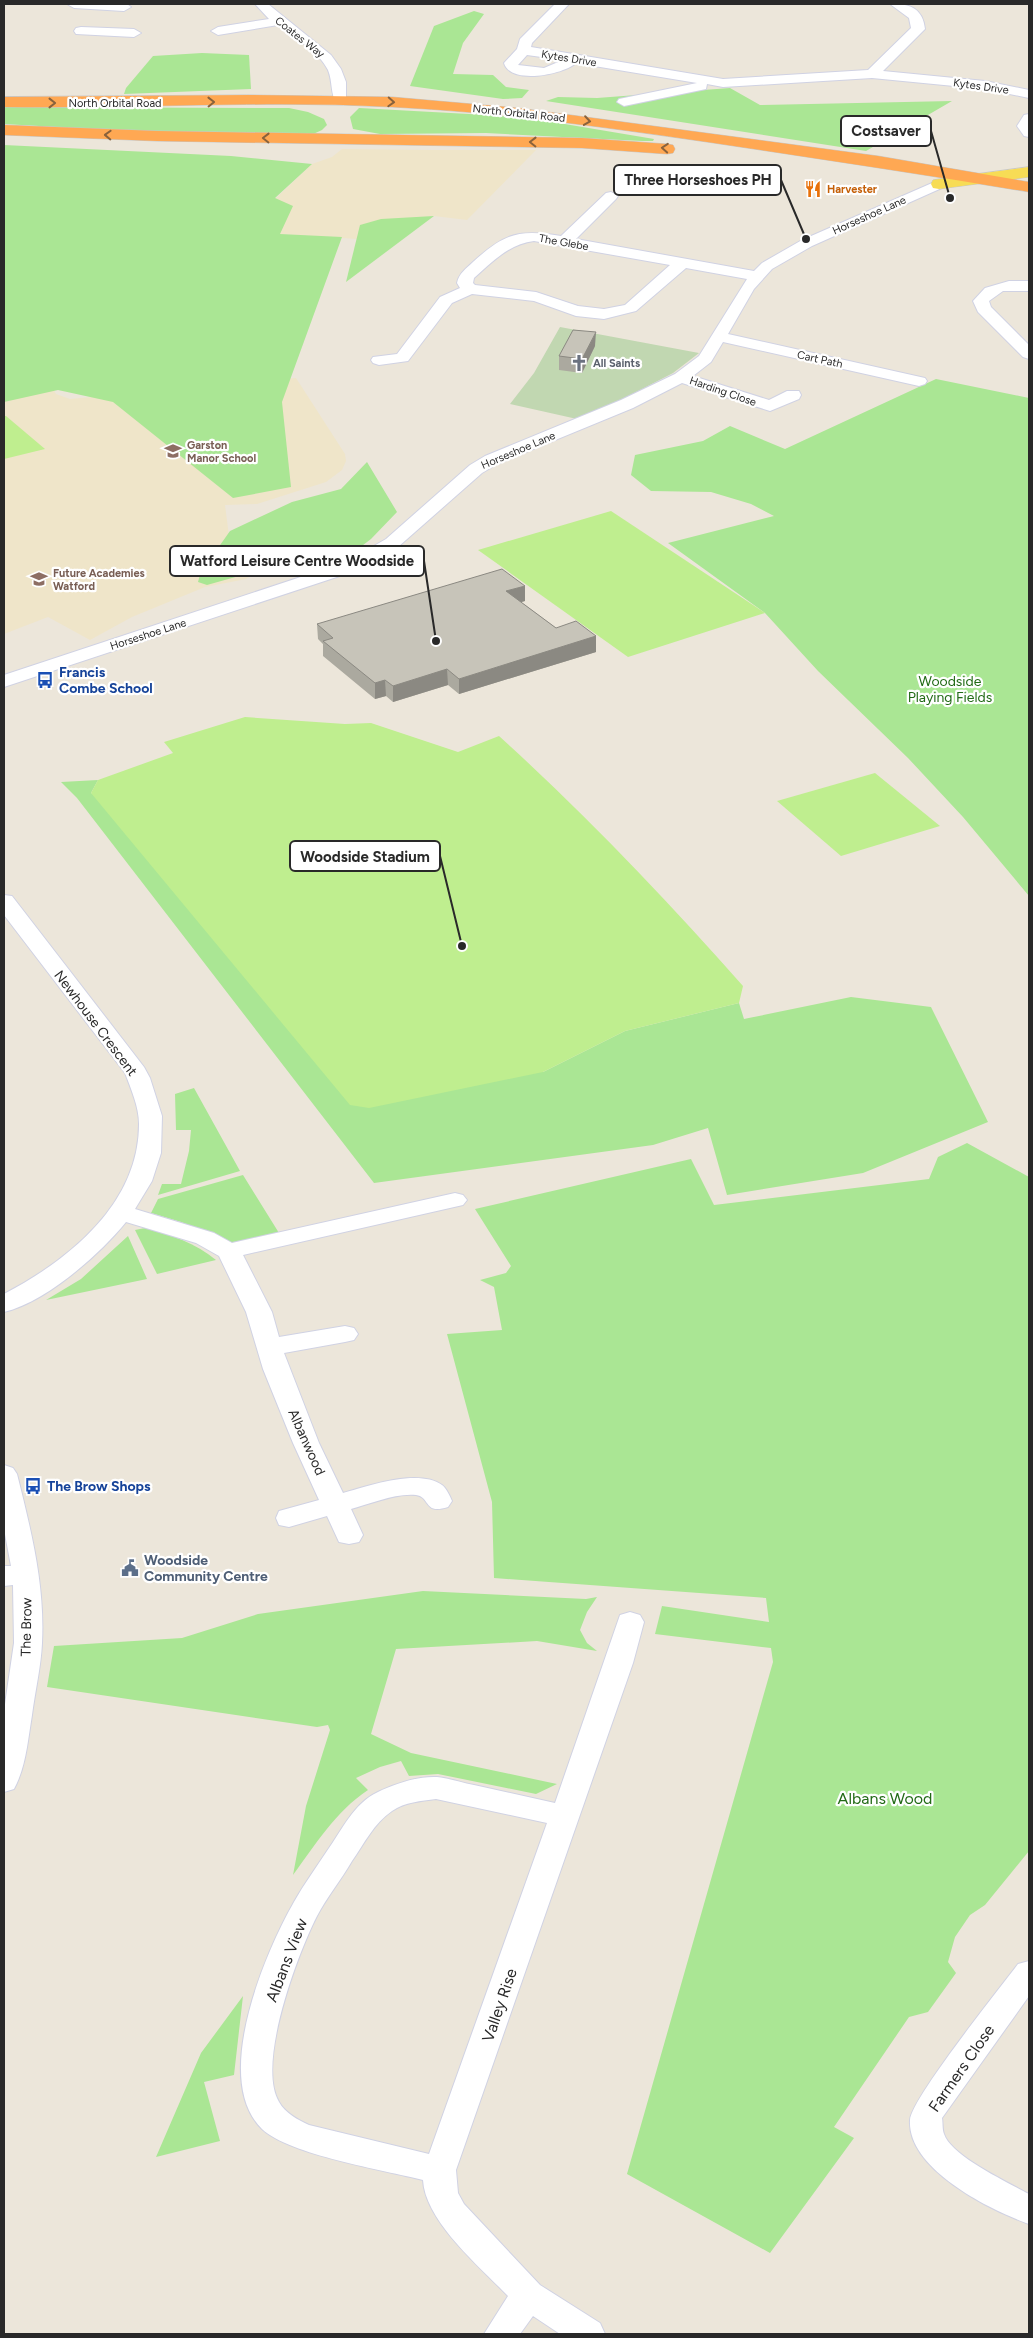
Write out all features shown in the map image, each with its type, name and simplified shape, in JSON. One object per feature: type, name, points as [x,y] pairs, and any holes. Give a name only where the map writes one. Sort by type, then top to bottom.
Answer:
[{"type":"highway","name":"North Orbital Road","points":[[4,102],[288,101],[337,117],[443,105],[531,113],[835,155],[1029,187]]},
{"type":"highway","points":[[314,139],[332,131],[337,117]]},
{"type":"highway","name":"North Orbital Road","points":[[4,130],[111,135],[523,142],[657,148],[774,158],[1029,200]]},
{"type":"highway","points":[[835,155],[846,163],[911,174],[939,184]]},
{"type":"highway","points":[[988,179],[1029,194]]},
{"type":"main road","points":[[939,184],[988,179],[1029,172]]},
{"type":"main road","points":[[988,179],[1029,181]]},
{"type":"street","points":[[74,4],[126,5]]},
{"type":"street","name":"Coates Way","points":[[262,4],[266,11],[327,58],[340,79],[337,117]]},
{"type":"street","name":"Kytes Drive","points":[[562,4],[524,42],[524,50],[723,83]]},
{"type":"street","points":[[872,74],[918,29],[918,21],[913,13],[897,4]]},
{"type":"street","points":[[104,32],[126,5]]},
{"type":"street","points":[[218,31],[279,21]]},
{"type":"street","points":[[81,31],[134,34]]},
{"type":"street","points":[[524,50],[513,59],[512,67],[523,70],[548,71],[563,67],[572,58]]},
{"type":"street","name":"Kytes Drive","points":[[624,102],[682,89],[723,83],[872,74],[986,85],[1029,94]]},
{"type":"street","points":[[676,75],[682,89]]},
{"type":"street","points":[[1029,118],[1024,126],[1029,133]]},
{"type":"street","name":"Horseshoe Lane","points":[[4,681],[352,566],[392,543],[457,484],[491,460],[627,404],[681,376],[706,359],[756,276],[767,266],[807,243],[939,184]]},
{"type":"street","points":[[564,242],[611,196]]},
{"type":"street","name":"The Glebe","points":[[470,289],[465,283],[466,277],[506,243],[514,239],[534,236],[756,276]]},
{"type":"street","points":[[402,358],[446,300],[470,289],[536,297],[576,311],[604,314],[630,308],[682,262]]},
{"type":"street","points":[[1029,286],[996,288],[985,294],[981,301],[984,309],[1029,354]]},
{"type":"street","name":"Cart Path","points":[[720,337],[919,381]]},
{"type":"street","points":[[379,360],[402,358],[421,363]]},
{"type":"street","name":"Harding Close","points":[[681,376],[770,406],[793,395]]},
{"type":"street","name":"Newhouse Crescent","points":[[4,902],[136,1072],[147,1098],[151,1125],[148,1156],[138,1183],[121,1213],[101,1236],[68,1266],[33,1290],[4,1304]]},
{"type":"street","points":[[121,1213],[205,1238],[229,1251],[421,1200],[455,1200]]},
{"type":"street","name":"Albanwood","points":[[229,1251],[259,1312],[276,1369],[306,1443],[349,1535]]},
{"type":"street","points":[[270,1346],[345,1334]]},
{"type":"street","name":"The Brow","points":[[4,1474],[22,1549],[15,1575],[28,1643],[14,1746],[4,1781]]},
{"type":"street","points":[[289,1518],[376,1492],[417,1486],[432,1491],[439,1501]]},
{"type":"street","name":"Valley Rise","points":[[588,2334],[528,2295],[492,2258],[443,2201],[439,2190],[440,2170],[619,1663],[630,1622]]},
{"type":"street","name":"Albans View","points":[[440,2170],[304,2138],[286,2130],[273,2118],[262,2103],[256,2079],[258,2047],[269,2001],[301,1915],[366,1818],[382,1804],[414,1790],[436,1788],[565,1816]]},
{"type":"street","name":"Farmers Close","points":[[1029,1973],[935,2101],[926,2117],[926,2129],[931,2143],[939,2156],[954,2168],[1029,2210]]},
{"type":"street","points":[[501,2334],[528,2295]]},
{"type":"shaded area","points":[[342,149],[536,150],[467,220],[434,216],[357,239],[280,234],[275,199],[312,164],[332,157]]},
{"type":"shaded area","name":"Garston Manor School","points":[[4,287],[15,321],[56,394],[70,399],[296,378],[345,454],[346,461],[342,470],[326,482],[257,504],[225,505],[229,536],[253,575],[246,579],[205,587],[132,617],[90,640],[48,617],[4,634]]},
{"type":"green space","points":[[474,11],[484,14],[463,43],[453,74],[493,75],[506,87],[529,90],[522,98],[503,99],[410,86],[434,26]]},
{"type":"green space","points":[[202,53],[249,55],[251,89],[124,94],[126,88],[153,56]]},
{"type":"green space","points":[[730,88],[760,105],[952,101],[866,151],[546,101],[558,97],[597,98]]},
{"type":"green space","points":[[4,107],[289,108],[308,112],[324,119],[327,125],[322,130],[311,135],[177,134],[4,124]]},
{"type":"green space","points":[[359,108],[523,117],[654,139],[653,141],[642,141],[486,133],[380,134],[353,129],[350,117]]},
{"type":"green space","points":[[4,145],[231,156],[312,164],[275,198],[293,206],[280,234],[342,237],[282,402],[291,487],[233,498],[113,402],[58,390],[4,402]]},
{"type":"green space","points":[[434,216],[346,282],[360,225],[381,219]]},
{"type":"green space","points":[[560,327],[699,353],[673,373],[619,401],[577,419],[510,404],[534,373]]},
{"type":"green space","name":"Woodside Playing Fields","points":[[936,379],[1029,398],[1029,896],[963,817],[908,758],[818,671],[765,613],[668,543],[774,516],[751,504],[711,492],[651,491],[631,475],[635,455],[703,441],[730,426],[785,449]]},
{"type":"green space","points":[[4,416],[6,416],[45,449],[4,459]]},
{"type":"green space","points":[[367,462],[397,512],[371,539],[350,555],[296,572],[273,577],[239,576],[207,585],[198,582],[201,571],[214,565],[218,548],[230,531],[292,502],[341,489]]},
{"type":"green space","points":[[611,511],[765,613],[628,657],[478,550]]},
{"type":"green space","points":[[245,717],[345,724],[371,723],[458,752],[499,736],[594,826],[714,953],[743,986],[739,1003],[625,1031],[543,1072],[369,1108],[350,1105],[91,793],[98,780],[173,753],[164,742]]},
{"type":"green space","points":[[875,773],[940,826],[841,856],[777,801]]},
{"type":"green space","points":[[98,780],[91,793],[543,1072],[625,1031],[739,1003],[744,1019],[851,997],[931,1007],[988,1122],[863,1173],[727,1195],[708,1128],[653,1145],[374,1183],[77,798],[61,782]]},
{"type":"green space","points":[[194,1088],[240,1171],[158,1195],[162,1184],[181,1184],[189,1151],[191,1130],[176,1130],[175,1094]]},
{"type":"green space","name":"Albans Wood","points":[[967,1143],[1029,1177],[1029,1851],[985,1905],[970,1915],[955,1937],[948,1962],[956,1973],[928,2012],[909,2017],[834,2127],[854,2138],[770,2253],[627,2174],[773,1662],[771,1648],[655,1634],[662,1606],[769,1622],[766,1598],[494,1578],[492,1502],[447,1334],[502,1330],[494,1287],[480,1280],[506,1273],[511,1266],[475,1209],[691,1159],[714,1205],[929,1179],[938,1157]]},
{"type":"green space","points":[[243,1175],[279,1233],[233,1243],[181,1222],[151,1213],[158,1199]]},
{"type":"green space","points":[[145,1228],[183,1240],[216,1260],[157,1274],[135,1230]]},
{"type":"green space","points":[[128,1236],[147,1279],[46,1300],[81,1279]]},
{"type":"green space","points":[[423,1591],[586,1599],[597,1597],[587,1612],[580,1630],[587,1643],[597,1651],[537,1641],[396,1649],[371,1734],[411,1753],[557,1784],[536,1794],[438,1774],[409,1776],[401,1761],[380,1767],[356,1778],[368,1790],[336,1818],[293,1875],[306,1806],[330,1730],[328,1725],[317,1727],[47,1687],[54,1646],[182,1638],[258,1614]]},
{"type":"green space","points":[[243,1996],[234,2075],[204,2082],[220,2141],[156,2157],[201,2053]]},
{"type":"building","points":[[573,330],[596,332],[582,359],[559,356]]},
{"type":"building","points":[[502,569],[525,586],[506,591],[556,628],[576,621],[596,636],[459,679],[447,669],[393,686],[385,680],[375,683],[323,641],[333,638],[317,624]]},
{"type":"place","name":"Harvester","points":[[813,189]]},
{"type":"place","name":"Costsaver","points":[[950,198]]},
{"type":"place","name":"Three Horseshoes PH","points":[[806,239]]},
{"type":"place","name":"All Saints","points":[[579,363]]},
{"type":"place","name":"Garston Manor School","points":[[173,451]]},
{"type":"place","name":"Future Academies Watford","points":[[39,579]]},
{"type":"place","name":"Watford Leisure Centre Woodside","points":[[436,641]]},
{"type":"place","name":"Francis Combe School","points":[[45,680]]},
{"type":"place","name":"Woodside Stadium","points":[[462,946]]},
{"type":"place","name":"The Brow Shops","points":[[33,1486]]},
{"type":"place","name":"Woodside Community Centre","points":[[130,1568]]}]
